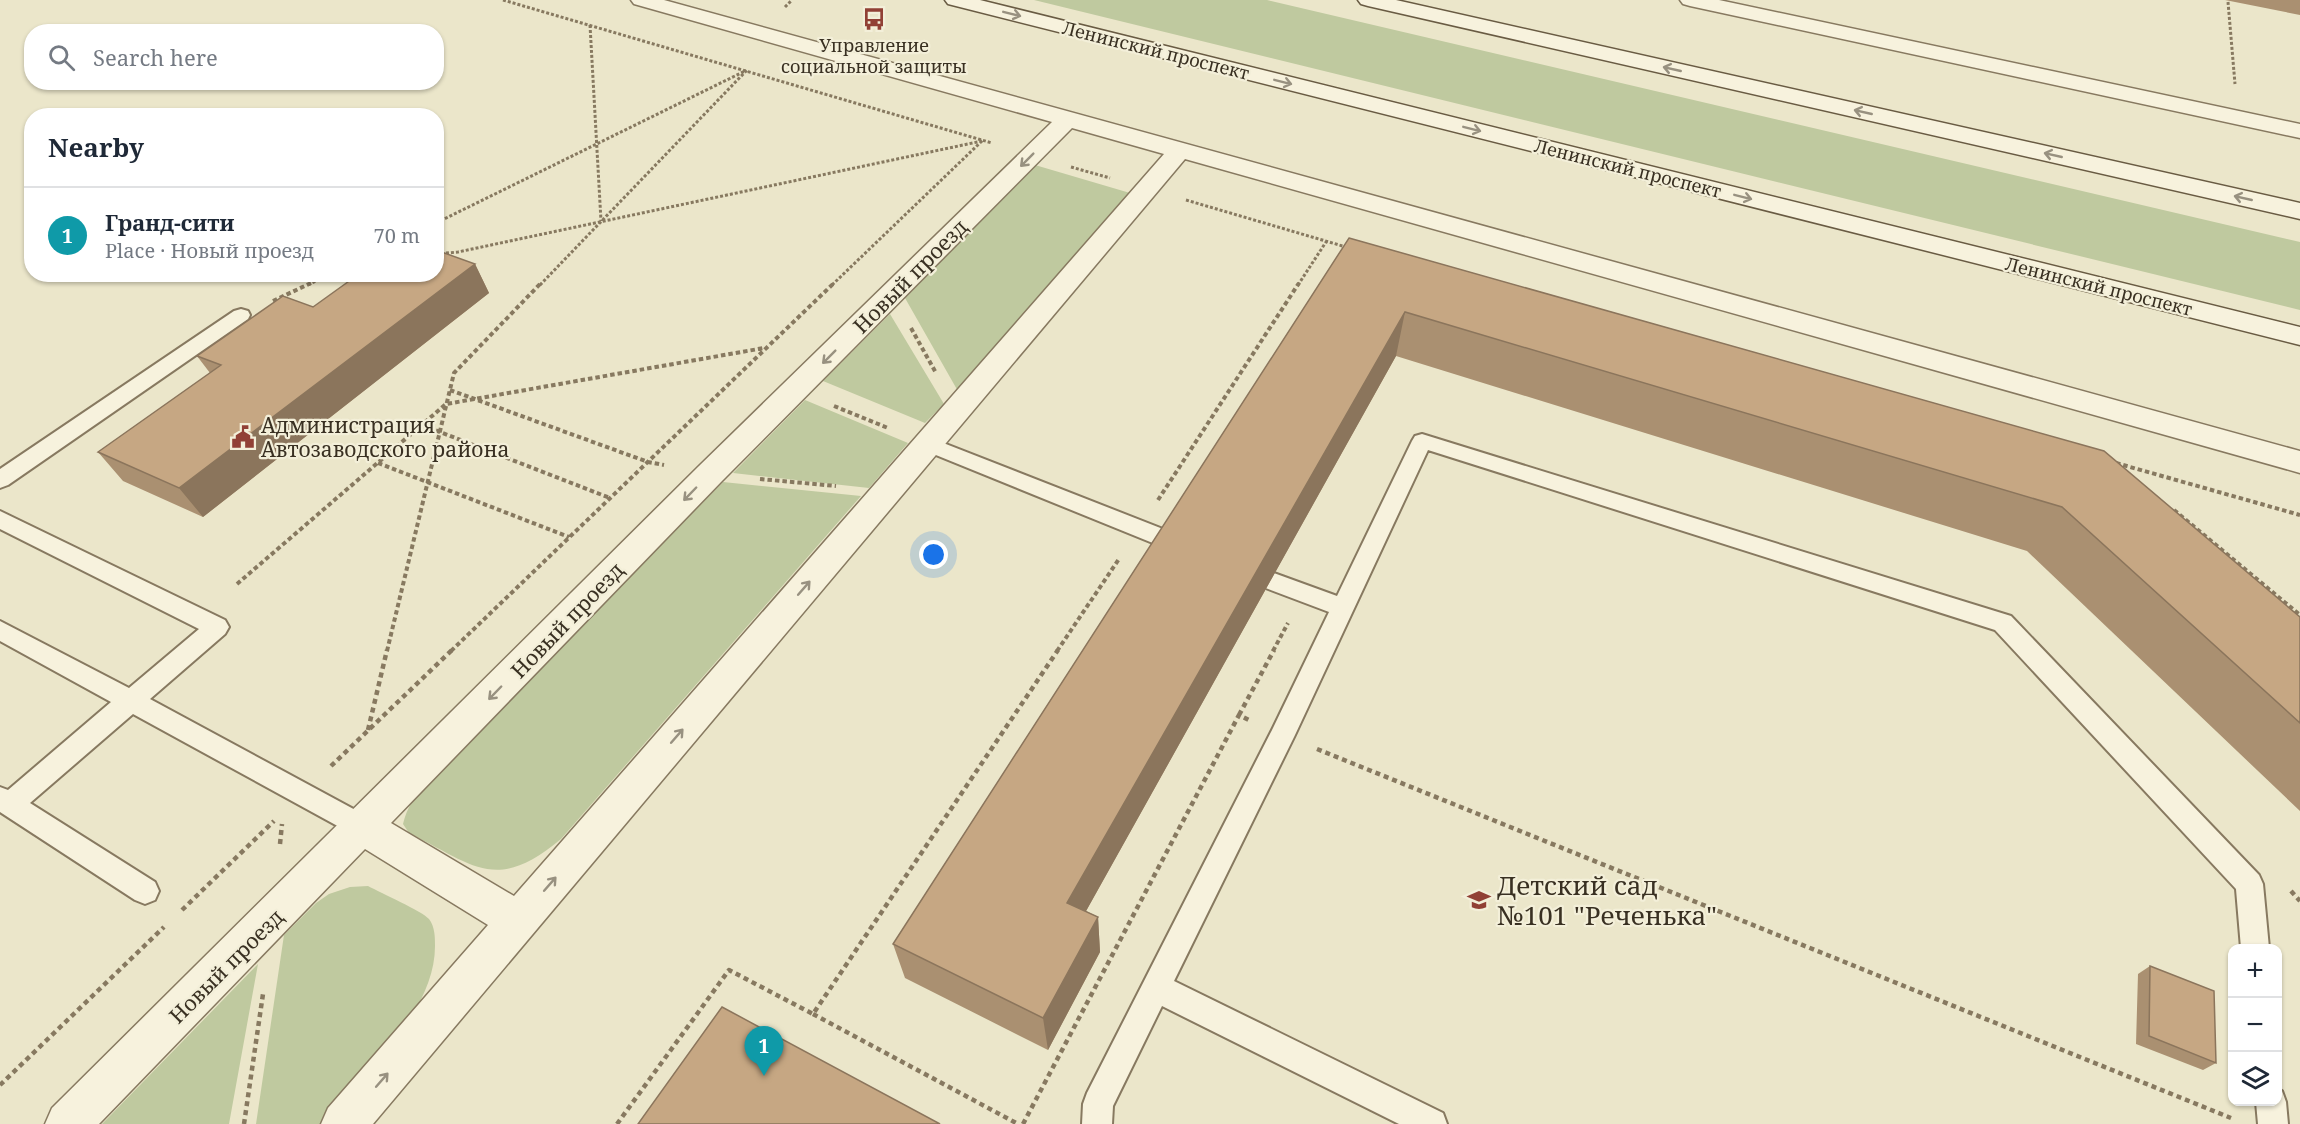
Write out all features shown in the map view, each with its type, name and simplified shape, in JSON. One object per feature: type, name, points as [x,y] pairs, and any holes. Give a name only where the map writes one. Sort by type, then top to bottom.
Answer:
[{"type":"street","points":[[641,0],[2300,462]]},
{"type":"street","name":"Ленинский проспект","points":[[955,0],[2300,336]]},
{"type":"street","points":[[1368,0],[2300,211]]},
{"type":"street","points":[[1690,0],[2300,131]]},
{"type":"street","name":"Новый проезд","points":[[68,1124],[710,474],[1068,119]]},
{"type":"street","points":[[344,1124],[1181,149]]},
{"type":"street","points":[[363,827],[518,921]]},
{"type":"lane","points":[[0,480],[241,315]]},
{"type":"lane","points":[[1097,1124],[1098,1104],[1282,735],[1422,441],[2003,623],[2249,884],[2255,944]]},
{"type":"lane","points":[[928,444],[1178,544]]},
{"type":"lane","points":[[0,519],[217,627],[5,801],[145,891]]},
{"type":"lane","points":[[1271,581],[1342,607]]},
{"type":"lane","points":[[0,630],[363,827]]},
{"type":"lane","points":[[1157,988],[1432,1124]]},
{"type":"lane","points":[[2271,1106],[2273,1124]]},
{"type":"path","points":[[503,0],[1349,248]]},
{"type":"path","points":[[2228,2],[2235,85]]},
{"type":"path","points":[[590,25],[601,221]]},
{"type":"path","points":[[444,219],[748,70]]},
{"type":"path","points":[[368,731],[454,373],[748,70]]},
{"type":"path","points":[[444,253],[459,252],[983,140]]},
{"type":"path","points":[[180,912],[983,140]]},
{"type":"path","points":[[813,1014],[1139,529],[1326,242]]},
{"type":"path","points":[[241,315],[313,282]]},
{"type":"path","points":[[237,584],[446,404],[766,348]]},
{"type":"path","points":[[422,425],[610,498]]},
{"type":"path","points":[[2105,460],[2300,515]]},
{"type":"path","points":[[378,463],[569,537]]},
{"type":"path","points":[[2116,463],[2126,470]]},
{"type":"path","points":[[2172,508],[2300,615]]},
{"type":"path","points":[[1023,1124],[1305,593]]},
{"type":"path","points":[[1239,716],[2235,1120]]},
{"type":"path","points":[[2284,884],[2300,901]]},
{"type":"path","points":[[0,1085],[171,920]]},
{"type":"path","points":[[616,1124],[729,970],[1018,1124]]},
{"type":"green space","points":[[1034,0],[1267,0],[2300,242],[2300,310]]},
{"type":"green space","points":[[1035,165],[1130,193],[959,393],[905,298]]},
{"type":"green space","points":[[890,314],[944,404],[925,423],[823,381]]},
{"type":"green space","points":[[805,400],[908,443],[869,488],[733,473]]},
{"type":"green space","points":[[723,482],[861,496],[561,839],[539,856],[502,870],[485,869],[469,864],[409,833],[403,824],[407,812],[426,783]]},
{"type":"green space","points":[[368,886],[418,911],[431,922],[435,946],[432,971],[423,995],[410,1019],[375,1065],[320,1124],[256,1124],[284,935],[316,903],[329,894],[350,887]]},
{"type":"green space","points":[[258,964],[229,1124],[102,1124]]},
{"type":"building","points":[[1349,238],[2104,451],[2300,617],[2300,723],[2062,507],[1405,312],[1067,903],[1098,917],[1043,1018],[893,944]]},
{"type":"building","points":[[444,253],[475,264],[179,488],[98,452],[221,365],[197,356],[283,296],[313,307],[348,282],[444,282]]},
{"type":"building","points":[[2150,966],[2214,991],[2216,1063],[2149,1036]]},
{"type":"building","points":[[722,1007],[940,1124],[638,1124]]},
{"type":"place","name":"Управление социальной защиты","points":[[874,19]]},
{"type":"place","name":"Администрация Автозаводского района","points":[[243,437]]},
{"type":"place","name":"Детский сад №101 \"Реченька\"","points":[[1479,900]]},
{"type":"place","name":"Гранд-сити","points":[[764,1076]]}]
